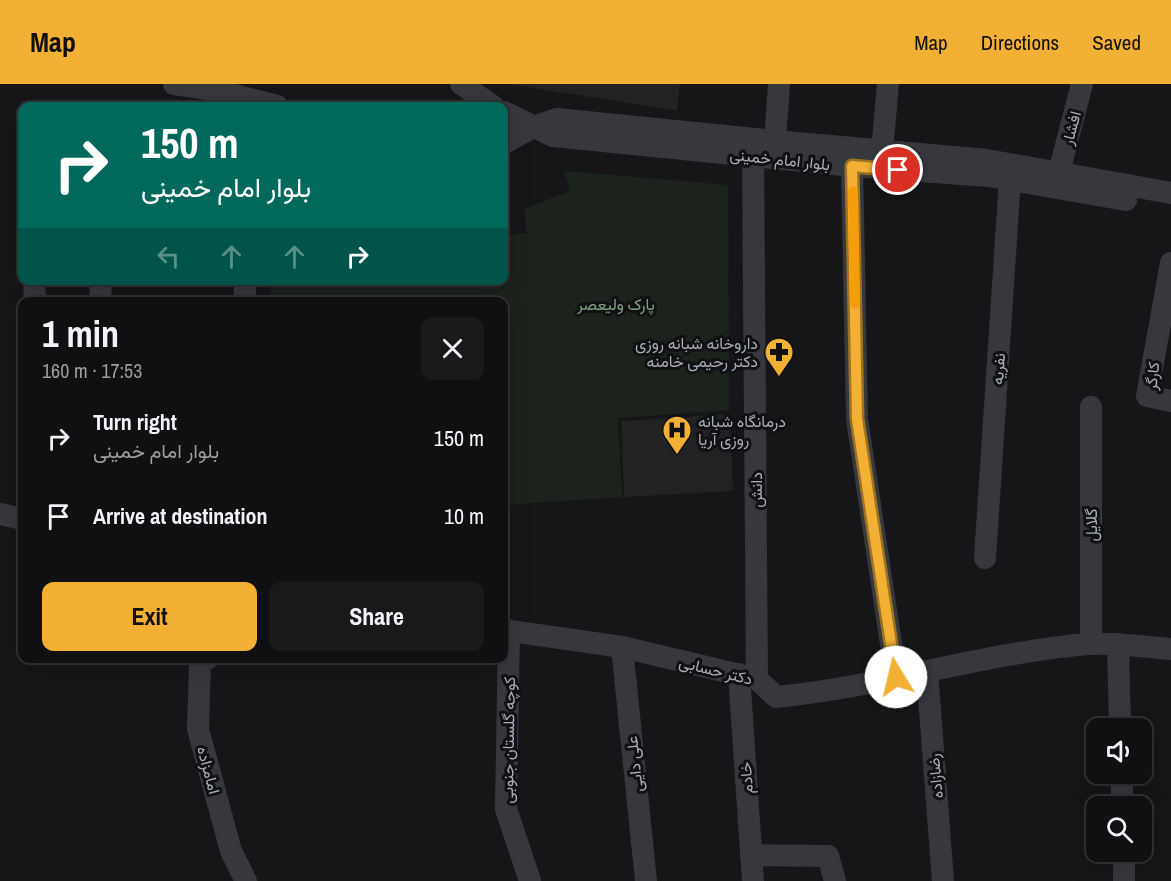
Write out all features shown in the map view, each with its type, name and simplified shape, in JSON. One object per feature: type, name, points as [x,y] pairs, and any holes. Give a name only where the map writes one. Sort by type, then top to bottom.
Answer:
[{"type":"street","points":[[174,84],[215,90],[262,102]]},
{"type":"street","points":[[776,141],[780,84]]},
{"type":"street","points":[[882,151],[888,84]]},
{"type":"street","name":"افشار","points":[[1059,172],[1082,84]]},
{"type":"street","points":[[466,86],[488,102]]},
{"type":"street","name":"بلوار امام خمینی","points":[[508,114],[553,136],[753,157],[1010,179],[1171,208]]},
{"type":"street","name":"بلوار امام خمینی","points":[[533,127],[556,119],[987,160],[1171,193]]},
{"type":"street","points":[[508,142],[533,127]]},
{"type":"street","name":"دانش","points":[[748,677],[753,157]]},
{"type":"street","points":[[852,166],[857,419],[896,677]]},
{"type":"street","name":"نفریه","points":[[985,558],[1010,179]]},
{"type":"street","name":"کارگر","points":[[1171,263],[1147,396],[1171,401]]},
{"type":"street","name":"گلایل","points":[[1091,407],[1091,644]]},
{"type":"street","points":[[0,514],[18,518]]},
{"type":"street","name":"دکتر حسابی","points":[[508,630],[622,647],[748,677],[776,697],[818,693],[1011,654],[1091,644],[1171,649]]},
{"type":"street","points":[[1118,644],[1120,718]]},
{"type":"street","name":"علی دایی","points":[[622,647],[646,881]]},
{"type":"street","name":"امامزاده","points":[[202,663],[198,729],[231,851],[246,881]]},
{"type":"street","name":"کوچه گلستان جنوبی","points":[[507,663],[506,809],[530,881]]},
{"type":"street","name":"رضازاده","points":[[927,671],[943,881]]},
{"type":"street","name":"خادم","points":[[748,677],[753,881]]},
{"type":"street","points":[[751,855],[828,856],[835,881]]},
{"type":"street","points":[[1124,862],[1125,881]]},
{"type":"shaded area","points":[[509,84],[680,84],[677,111]]},
{"type":"shaded area","name":"درمانگاه شبانه روزی آریا","points":[[730,414],[733,491],[624,497],[621,421]]},
{"type":"green space","name":"پارک ولیعصر","points":[[564,171],[728,185],[729,410],[618,418],[622,497],[508,505],[508,297],[271,297],[270,285],[508,285],[508,237],[527,233],[524,209],[570,191]]},
{"type":"slow traffic","points":[[853,191],[855,303]]},
{"type":"place","name":"داروخانه شبانه روزی دکتر رحیمی خامنه","points":[[779,378]]},
{"type":"place","name":"درمانگاه شبانه روزی آریا","points":[[677,456]]},
{"type":"route","points":[[896,677],[857,419],[852,166],[898,170]]}]
